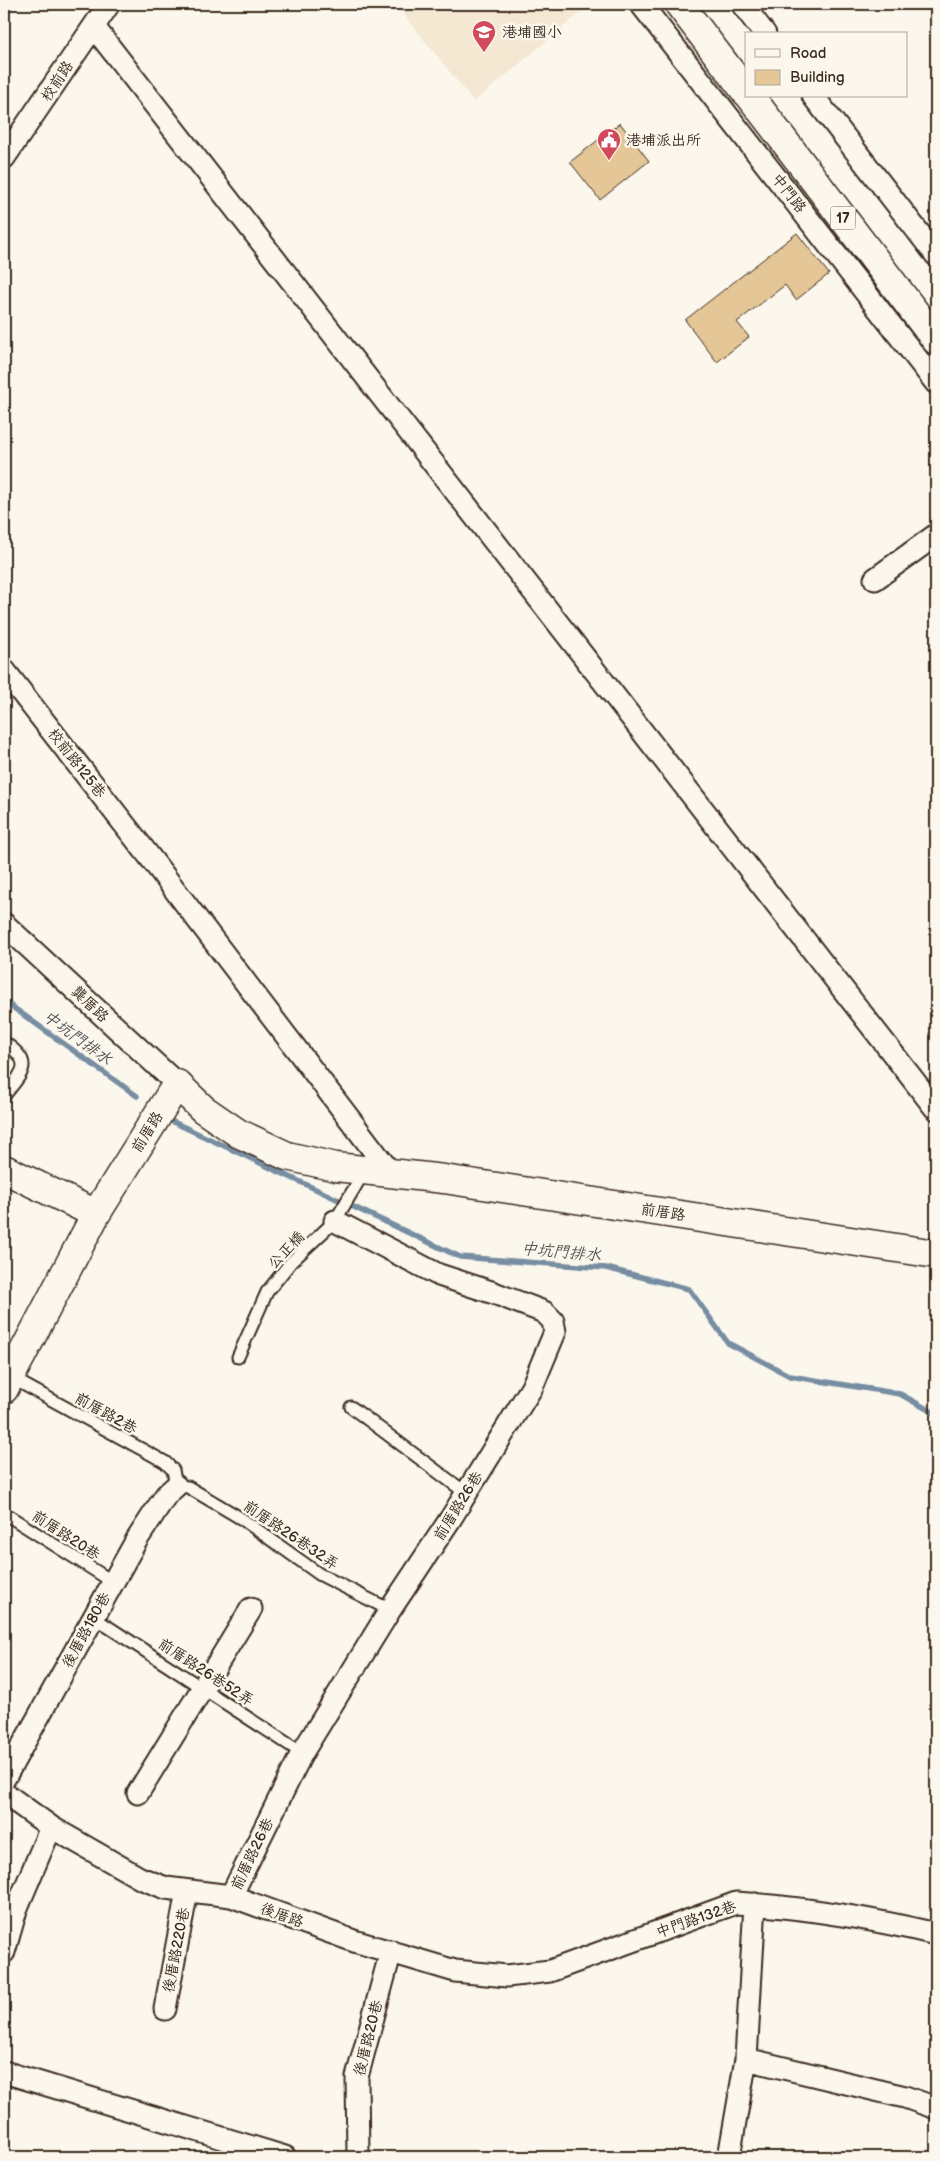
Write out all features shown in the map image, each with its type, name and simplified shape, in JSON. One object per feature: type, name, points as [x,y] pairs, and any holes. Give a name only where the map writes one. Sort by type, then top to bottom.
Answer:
[{"type":"street","name":"校前路","points":[[4,158],[109,4]]},
{"type":"street","name":"中門路","points":[[641,4],[936,383]]},
{"type":"street","name":"中門路","points":[[679,4],[745,81]]},
{"type":"street","name":"中門路","points":[[701,4],[745,81]]},
{"type":"street","points":[[742,4],[763,32]]},
{"type":"street","points":[[94,27],[936,1108]]},
{"type":"street","points":[[716,100],[745,81]]},
{"type":"street","name":"中門路","points":[[758,98],[936,340]]},
{"type":"street","name":"17","points":[[775,98],[936,310]]},
{"type":"street","points":[[815,98],[936,255]]},
{"type":"street","points":[[875,580],[936,534]]},
{"type":"street","name":"校前路125巷","points":[[4,670],[149,856],[378,1171]]},
{"type":"street","name":"龔厝路","points":[[4,924],[177,1084]]},
{"type":"street","name":"前厝路","points":[[7,1383],[96,1214],[177,1084],[203,1109],[238,1133],[287,1156],[336,1167],[378,1171],[936,1254]]},
{"type":"street","points":[[4,1169],[96,1214]]},
{"type":"street","name":"前厝路26巷","points":[[231,1896],[302,1753],[390,1610],[532,1387],[555,1332],[552,1321],[544,1312],[424,1269],[338,1216]]},
{"type":"street","name":"後厝路180巷","points":[[4,1779],[141,1533],[166,1495],[176,1486]]},
{"type":"street","points":[[138,1794],[251,1610]]},
{"type":"street","name":"後厝路","points":[[4,1794],[51,1827],[140,1878],[166,1888],[231,1896],[354,1941],[455,1971],[506,1976],[550,1971]]},
{"type":"street","points":[[4,1952],[10,1907],[51,1827]]},
{"type":"street","name":"後厝路220巷","points":[[165,2008],[187,1891]]},
{"type":"street","name":"中門路132巷","points":[[550,1971],[736,1902],[913,1928],[936,1934]]},
{"type":"street","points":[[729,2157],[746,2059],[755,1904]]},
{"type":"street","name":"後厝路20巷","points":[[358,2157],[357,2077],[391,1951]]},
{"type":"street","points":[[746,2059],[905,2098],[936,2108]]},
{"type":"street","points":[[4,2072],[285,2157]]},
{"type":"lane","points":[[4,1042],[22,1057],[23,1067],[22,1073],[4,1096]]},
{"type":"lane","name":"公正橋","points":[[238,1357],[267,1292],[291,1262],[338,1216],[350,1195],[378,1171]]},
{"type":"lane","name":"前厝路2巷","points":[[7,1383],[165,1462],[173,1470],[176,1486]]},
{"type":"lane","points":[[351,1407],[466,1493]]},
{"type":"lane","name":"前厝路26巷32弄","points":[[176,1486],[188,1487],[242,1519],[319,1574],[390,1610]]},
{"type":"lane","name":"前厝路20巷","points":[[4,1512],[113,1582]]},
{"type":"lane","name":"前厝路26巷52弄","points":[[93,1617],[302,1753]]},
{"type":"shaded area","name":"港埔國小","points":[[395,4],[591,4],[474,102]]},
{"type":"building","name":"港埔派出所","points":[[620,123],[649,161],[600,200],[570,162]]},
{"type":"building","points":[[797,233],[829,274],[796,300],[785,285],[737,322],[749,337],[717,362],[685,320]]},
{"type":"waterway","name":"中坑門排水","points":[[4,1001],[137,1096]]},
{"type":"waterway","name":"中坑門排水","points":[[169,1120],[460,1257],[606,1268],[689,1289],[728,1343],[790,1376],[900,1394],[936,1414]]},
{"type":"place","name":"港埔國小","points":[[484,53]]},
{"type":"place","name":"港埔派出所","points":[[609,161]]}]
